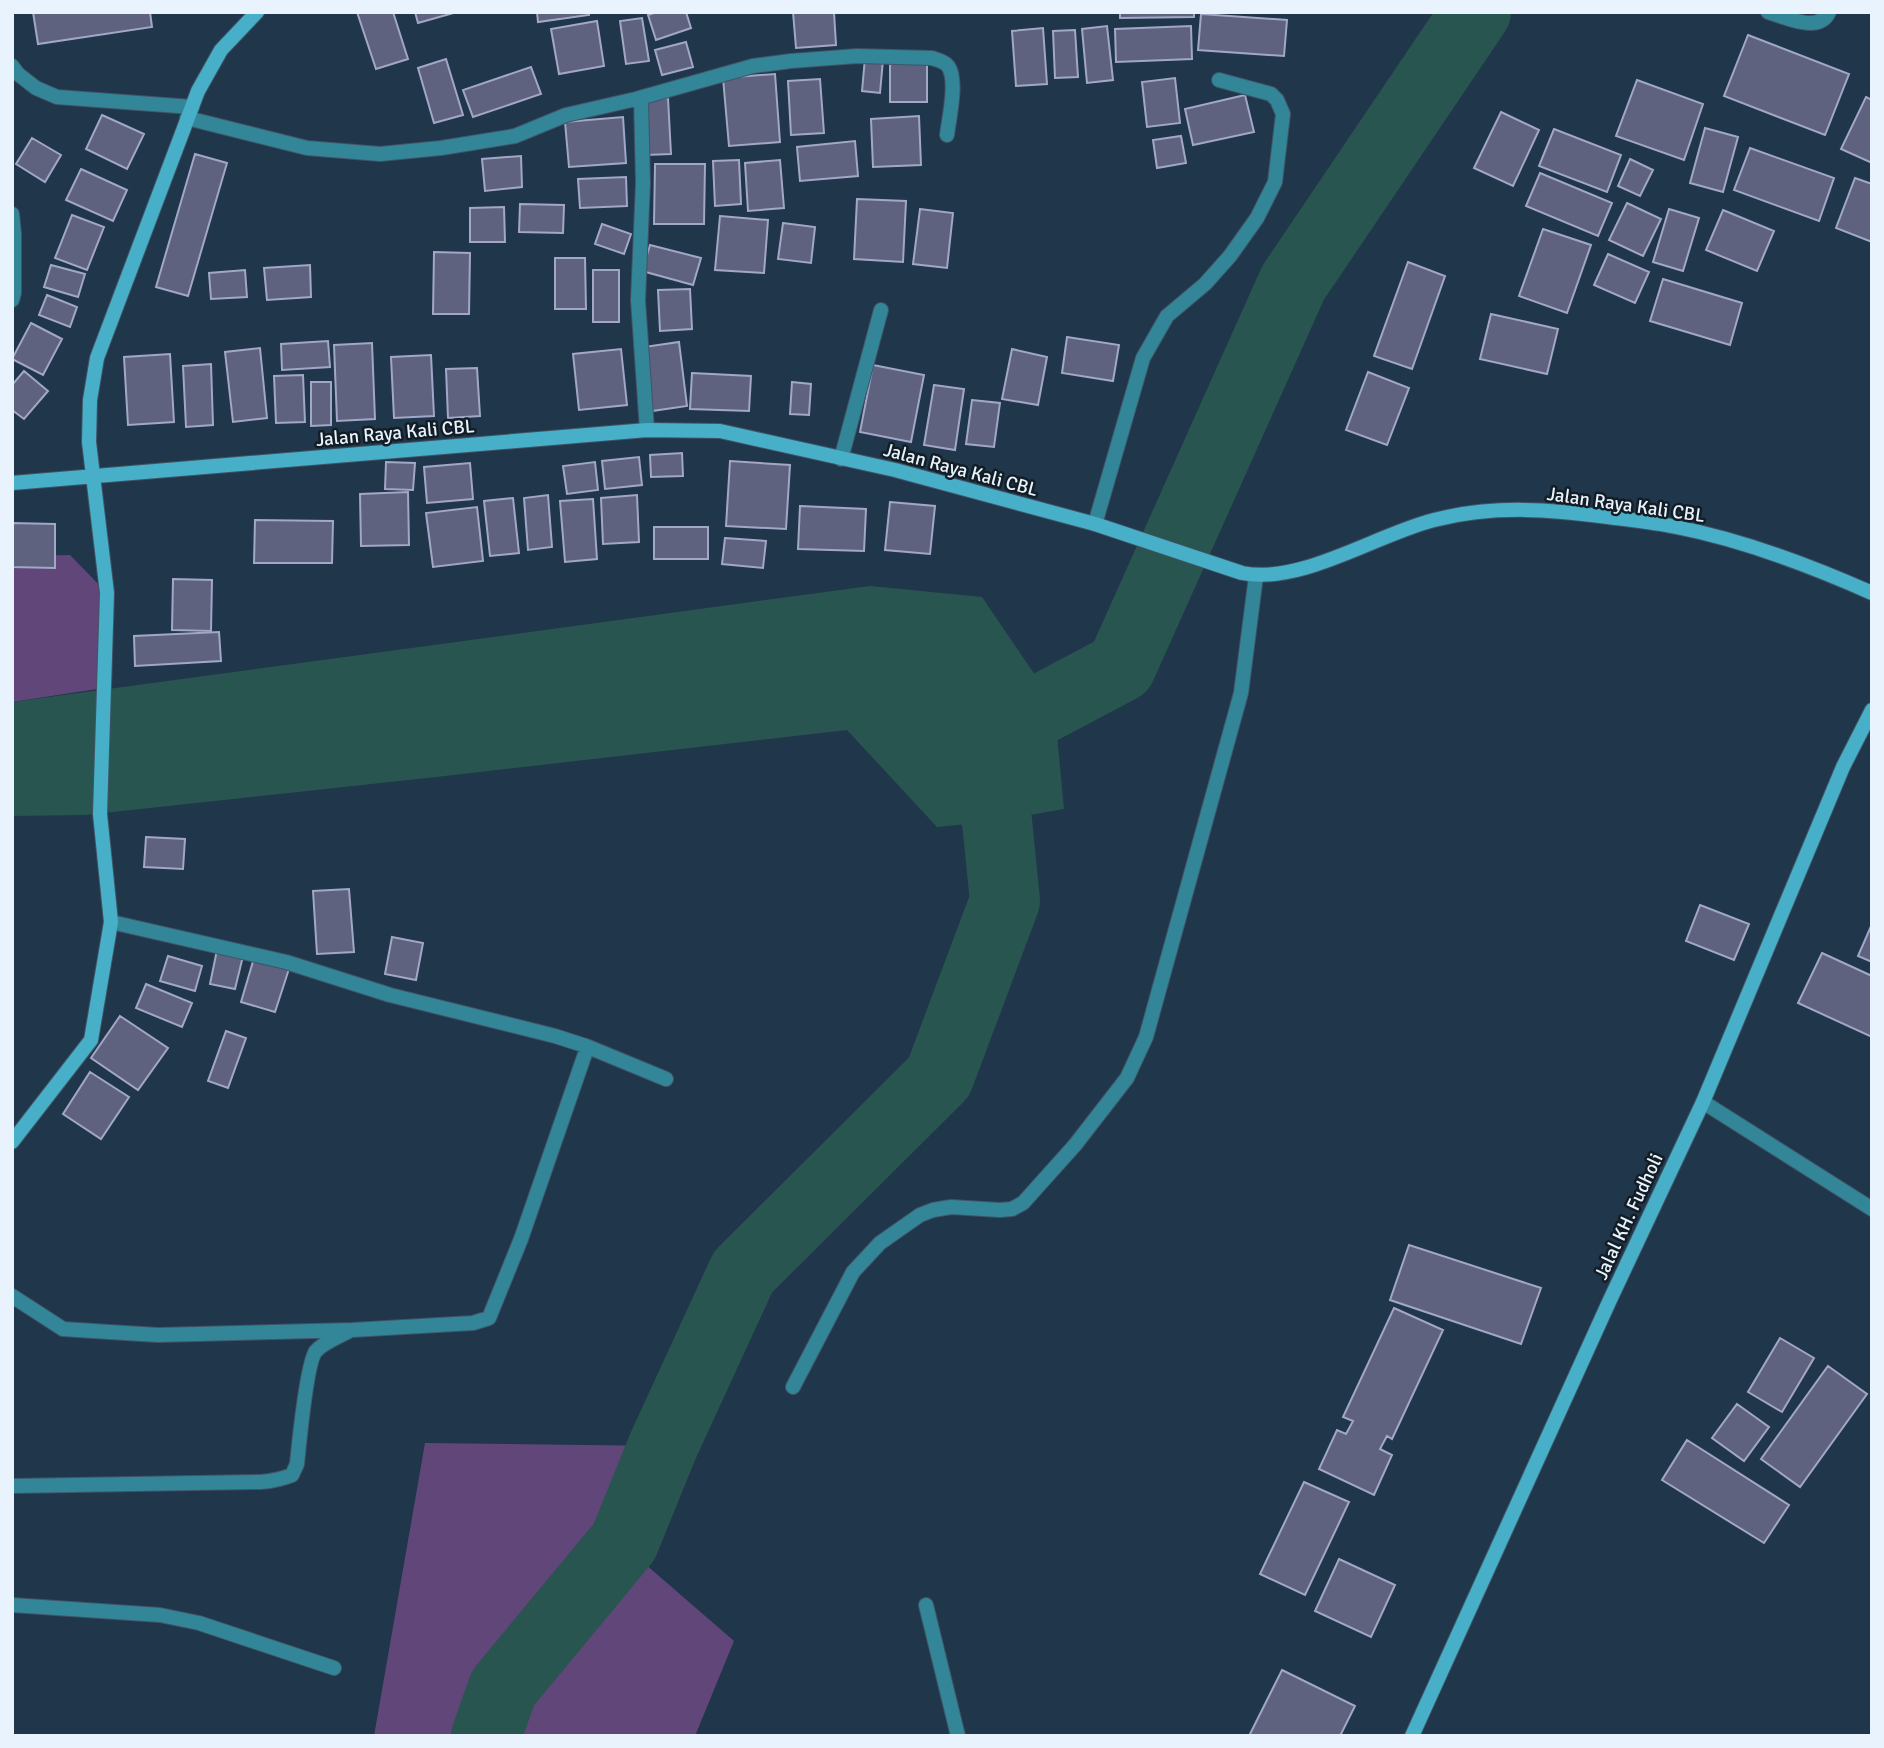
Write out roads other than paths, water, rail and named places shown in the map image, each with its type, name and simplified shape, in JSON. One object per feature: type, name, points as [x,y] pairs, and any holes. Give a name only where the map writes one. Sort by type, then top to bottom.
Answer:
[{"type":"main road","points":[[12,1142],[91,1041],[111,922],[100,814],[107,593],[89,442],[90,400],[97,358],[198,91],[221,50],[257,12]]},
{"type":"main road","name":"Jalan Raya Kali CBL","points":[[12,483],[647,430],[720,431],[895,470],[1095,524],[1249,575],[1279,575],[1314,565],[1379,538],[1433,520],[1484,510],[1559,510],[1676,527],[1741,544],[1872,593]]},
{"type":"main road","name":"Jalal KH. Fudholi","points":[[1412,1736],[1703,1102],[1843,767],[1872,710]]},
{"type":"street","points":[[1768,12],[1806,23],[1822,21],[1828,17],[1829,12]]},
{"type":"street","points":[[12,66],[36,88],[57,97],[190,112],[307,148],[380,153],[441,148],[515,136],[566,115],[640,98],[753,66],[857,56],[932,58],[948,65],[951,74],[953,91],[947,135]]},
{"type":"street","points":[[1095,524],[1143,358],[1167,316],[1205,284],[1230,256],[1257,218],[1275,181],[1283,114],[1277,100],[1271,94],[1219,80]]},
{"type":"street","points":[[640,98],[643,183],[638,300],[647,430]]},
{"type":"street","points":[[12,214],[12,300]]},
{"type":"street","points":[[841,459],[881,310]]},
{"type":"street","points":[[793,1387],[853,1272],[880,1243],[920,1215],[933,1210],[951,1207],[1013,1209],[1023,1203],[1075,1145],[1127,1078],[1146,1037],[1241,692],[1249,575]]},
{"type":"street","points":[[111,922],[286,962],[390,995],[555,1036],[666,1079]]},
{"type":"street","points":[[12,1296],[63,1329],[158,1335],[352,1330],[473,1323],[489,1318],[521,1239],[586,1046]]},
{"type":"street","points":[[1703,1102],[1872,1209]]},
{"type":"street","points":[[12,1486],[261,1482],[292,1475],[297,1464],[309,1373],[315,1351],[352,1330]]},
{"type":"street","points":[[12,1605],[160,1615],[200,1623],[334,1668]]},
{"type":"street","points":[[926,1605],[958,1736]]},
{"type":"waterway","points":[[971,731],[1017,722],[1121,667],[1293,283],[1476,12]]},
{"type":"waterway","points":[[486,1736],[503,1688],[624,1542],[663,1446],[743,1272],[939,1077],[1005,901],[997,821],[969,730]]}]
